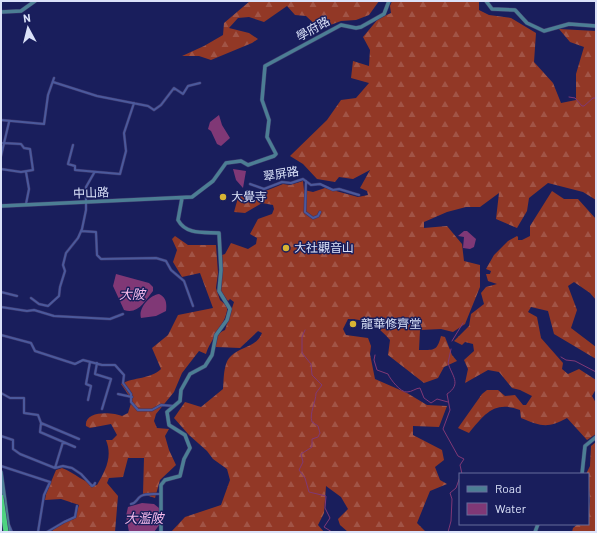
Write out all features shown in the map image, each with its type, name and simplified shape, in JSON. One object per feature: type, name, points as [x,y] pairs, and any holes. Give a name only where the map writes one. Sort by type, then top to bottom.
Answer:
[{"type":"highway","points":[[1,497],[5,532]]},
{"type":"highway","points":[[1,520],[5,532]]},
{"type":"main road","points":[[1,12],[21,11],[35,1]]},
{"type":"main road","name":"學府路","points":[[248,165],[276,154],[267,137],[270,123],[262,100],[263,69],[268,63],[341,25],[356,28],[361,26],[384,14],[389,1]]},
{"type":"main road","points":[[486,1],[492,9],[514,10],[527,23],[542,30],[549,30],[569,24],[596,26]]},
{"type":"main road","name":"翠屏路","points":[[182,198],[193,197],[201,188],[213,181],[226,163],[241,161],[248,165]]},
{"type":"main road","points":[[161,532],[161,485],[164,481],[180,476],[184,459],[190,449],[185,435],[169,424],[167,412],[180,400],[181,390],[190,374],[204,367],[212,355],[216,335],[227,320],[230,309],[219,292],[221,270],[219,233],[190,231],[183,227],[178,220],[182,198]]},
{"type":"main road","name":"中山路","points":[[1,206],[182,198]]},
{"type":"main road","points":[[175,199],[180,207]]},
{"type":"main road","points":[[582,473],[585,446],[596,437]]},
{"type":"main road","points":[[1,472],[10,532]]},
{"type":"street","points":[[1,120],[9,122],[44,124],[48,95],[54,78]]},
{"type":"street","points":[[53,82],[97,96],[150,106],[154,110],[161,105],[174,88],[184,94],[188,86],[200,83]]},
{"type":"street","points":[[73,145],[68,164],[75,166],[76,170],[94,173],[120,173],[126,151],[124,133],[134,103]]},
{"type":"street","points":[[1,156],[9,122]]},
{"type":"street","points":[[1,169],[26,172],[33,170],[30,149],[24,148],[21,144],[3,143]]},
{"type":"street","points":[[26,172],[29,190],[26,205]]},
{"type":"street","points":[[30,298],[46,306],[51,305],[57,300],[66,270],[63,266],[66,253],[78,238],[81,231],[86,215],[86,187],[94,173]]},
{"type":"street","name":"翠屏路","points":[[250,184],[262,189],[282,182],[291,183],[301,179],[311,185],[320,184],[333,190],[339,189],[359,195]]},
{"type":"street","points":[[306,181],[305,212],[314,218],[318,216],[320,212]]},
{"type":"street","points":[[81,231],[96,232],[97,256],[101,259],[156,258],[166,260],[171,270],[184,281],[193,306]]},
{"type":"street","points":[[1,292],[17,296]]},
{"type":"street","points":[[1,307],[36,310],[54,316],[110,320],[123,314]]},
{"type":"street","points":[[1,335],[31,343],[35,351],[75,364],[83,360],[117,366],[124,375],[123,383],[132,397],[131,402],[138,410],[152,410],[161,405],[174,406]]},
{"type":"street","points":[[88,400],[90,386],[86,384],[90,362]]},
{"type":"street","points":[[97,363],[95,374],[111,379],[102,409]]},
{"type":"street","points":[[1,393],[10,398],[24,398],[24,413],[38,415],[41,423],[40,432],[75,447]]},
{"type":"street","points":[[118,394],[132,397]]},
{"type":"street","points":[[41,423],[79,439]]},
{"type":"street","points":[[1,436],[13,440],[13,449],[20,454],[55,468],[63,466],[72,468],[81,474],[92,486],[94,486],[95,483]]},
{"type":"street","points":[[55,468],[63,442]]},
{"type":"street","points":[[1,466],[50,482],[44,495],[38,532]]},
{"type":"street","points":[[131,504],[136,502],[141,496],[160,494]]},
{"type":"street","points":[[47,532],[75,517],[77,506]]},
{"type":"street","points":[[1,520],[8,525]]},
{"type":"green space","points":[[250,1],[379,1],[369,15],[356,20],[341,21],[320,29],[306,16],[295,15],[287,6],[264,22],[249,17],[238,18],[229,28],[249,33],[258,39],[252,43],[211,60],[199,56],[182,56],[223,35],[224,23]]},
{"type":"green space","points":[[392,1],[479,1],[479,10],[489,15],[511,18],[536,33],[534,62],[553,83],[561,103],[576,100],[576,74],[584,47],[570,42],[559,29],[596,31],[596,200],[583,192],[548,183],[529,198],[527,211],[517,228],[496,219],[499,193],[480,207],[466,207],[447,212],[424,222],[424,228],[447,226],[462,244],[464,261],[480,265],[480,287],[465,324],[453,332],[441,329],[420,330],[419,350],[434,349],[438,345],[441,336],[445,337],[452,355],[457,361],[444,367],[438,378],[424,383],[388,355],[390,340],[381,331],[366,322],[348,319],[343,329],[346,335],[368,338],[371,346],[370,354],[375,379],[407,393],[427,405],[447,406],[439,427],[413,426],[413,435],[442,450],[444,460],[435,467],[440,480],[447,484],[430,491],[417,523],[426,532],[348,532],[340,525],[338,519],[348,509],[341,497],[326,486],[324,513],[318,525],[324,532],[171,532],[185,517],[221,505],[230,480],[227,469],[213,459],[174,418],[185,402],[201,407],[223,389],[224,372],[228,359],[239,350],[256,342],[262,333],[258,331],[240,348],[216,347],[216,341],[220,333],[225,330],[234,302],[230,299],[228,301],[221,292],[222,255],[225,254],[231,243],[248,249],[256,244],[257,238],[250,234],[258,219],[272,214],[274,209],[273,205],[262,203],[245,213],[234,212],[239,194],[256,200],[264,197],[263,192],[283,184],[290,185],[303,181],[304,190],[313,192],[325,188],[358,197],[368,195],[367,191],[360,188],[370,170],[353,179],[339,177],[335,182],[317,179],[303,164],[290,156],[327,120],[341,100],[356,98],[369,83],[351,78],[353,61],[369,66],[370,50],[363,37],[378,19],[391,13],[390,6]]},
{"type":"green space","points":[[552,191],[564,199],[578,199],[596,219],[596,300],[590,293],[574,282],[568,286],[577,310],[571,328],[596,347],[596,359],[554,334],[548,311],[531,307],[528,312],[537,317],[541,338],[563,363],[562,369],[568,374],[579,369],[596,380],[596,389],[592,396],[596,403],[596,434],[587,440],[567,418],[554,424],[544,425],[521,418],[520,410],[511,407],[496,408],[490,411],[469,433],[458,428],[482,394],[487,390],[498,390],[505,396],[515,395],[523,405],[526,405],[532,396],[512,388],[499,372],[488,370],[465,383],[468,369],[464,360],[474,351],[473,344],[465,342],[462,345],[454,341],[469,326],[471,314],[484,304],[481,293],[486,287],[497,284],[488,281],[486,274],[490,274],[491,271],[486,269],[494,255],[508,241],[517,236],[518,240],[522,240],[530,236],[530,226]]},
{"type":"green space","points":[[175,236],[188,245],[216,245],[218,273],[216,288],[220,300],[227,306],[225,317],[206,354],[199,351],[182,373],[174,392],[156,414],[154,421],[157,428],[169,429],[165,436],[169,450],[176,465],[160,480],[155,498],[143,494],[144,458],[128,458],[123,477],[109,478],[107,483],[118,496],[115,532],[51,532],[59,524],[74,519],[79,505],[61,499],[45,500],[56,470],[62,468],[92,484],[97,485],[107,464],[109,452],[106,440],[112,440],[117,435],[111,424],[90,428],[86,426],[87,421],[94,415],[106,413],[122,416],[128,413],[132,400],[121,384],[152,375],[161,369],[152,348],[168,335],[178,315],[213,308],[200,273],[182,277],[173,262],[177,250],[172,239]]},
{"type":"green space","points":[[596,442],[596,532],[572,532],[573,528],[577,525],[589,525],[589,473],[586,473],[590,466],[591,446]]},
{"type":"water","points":[[219,115],[222,125],[230,138],[221,146],[217,144],[211,131],[208,129],[210,122]]},
{"type":"water","points":[[233,169],[246,171],[243,188],[236,180]]},
{"type":"water","points":[[464,231],[467,231],[476,239],[474,247],[470,249],[463,248],[464,237],[458,236]]},
{"type":"water","name":"大陂","points":[[116,274],[149,283],[153,287],[153,291],[144,303],[137,309],[133,311],[124,310],[113,286]]},
{"type":"water","name":"大陂","points":[[159,294],[166,301],[166,311],[156,316],[141,318],[141,310],[143,306],[149,299]]},
{"type":"water","name":"大濫陂","points":[[142,503],[154,504],[159,508],[160,524],[154,532],[129,532],[126,516],[128,507]]},
{"type":"waterway","points":[[569,97],[575,98],[582,106],[593,98],[596,98]]},
{"type":"waterway","points":[[452,341],[463,323]]},
{"type":"waterway","points":[[305,330],[302,337],[302,353],[311,364],[312,375],[322,385],[316,393],[311,415],[312,422],[318,426],[320,433],[318,437],[312,439],[312,447],[301,454],[303,462],[299,470],[305,478],[309,492],[326,496],[325,508],[330,518],[324,527],[332,532]]},
{"type":"waterway","points":[[451,349],[448,363],[455,383],[452,390],[447,394],[450,410],[443,429],[458,456],[464,459],[460,465],[462,473]]},
{"type":"waterway","points":[[375,355],[374,360],[377,370],[388,374],[393,382],[405,392],[420,388],[424,398],[431,403],[437,399],[448,402]]},
{"type":"waterway","points":[[561,357],[566,360],[575,361],[596,372]]},
{"type":"waterway","points":[[448,532],[451,521],[452,499],[450,493],[456,488],[459,480]]},
{"type":"place","name":"大覺寺","points":[[223,197]]},
{"type":"place","name":"大社觀音山","points":[[286,248]]},
{"type":"place","name":"龍華修齊堂","points":[[353,324]]}]
